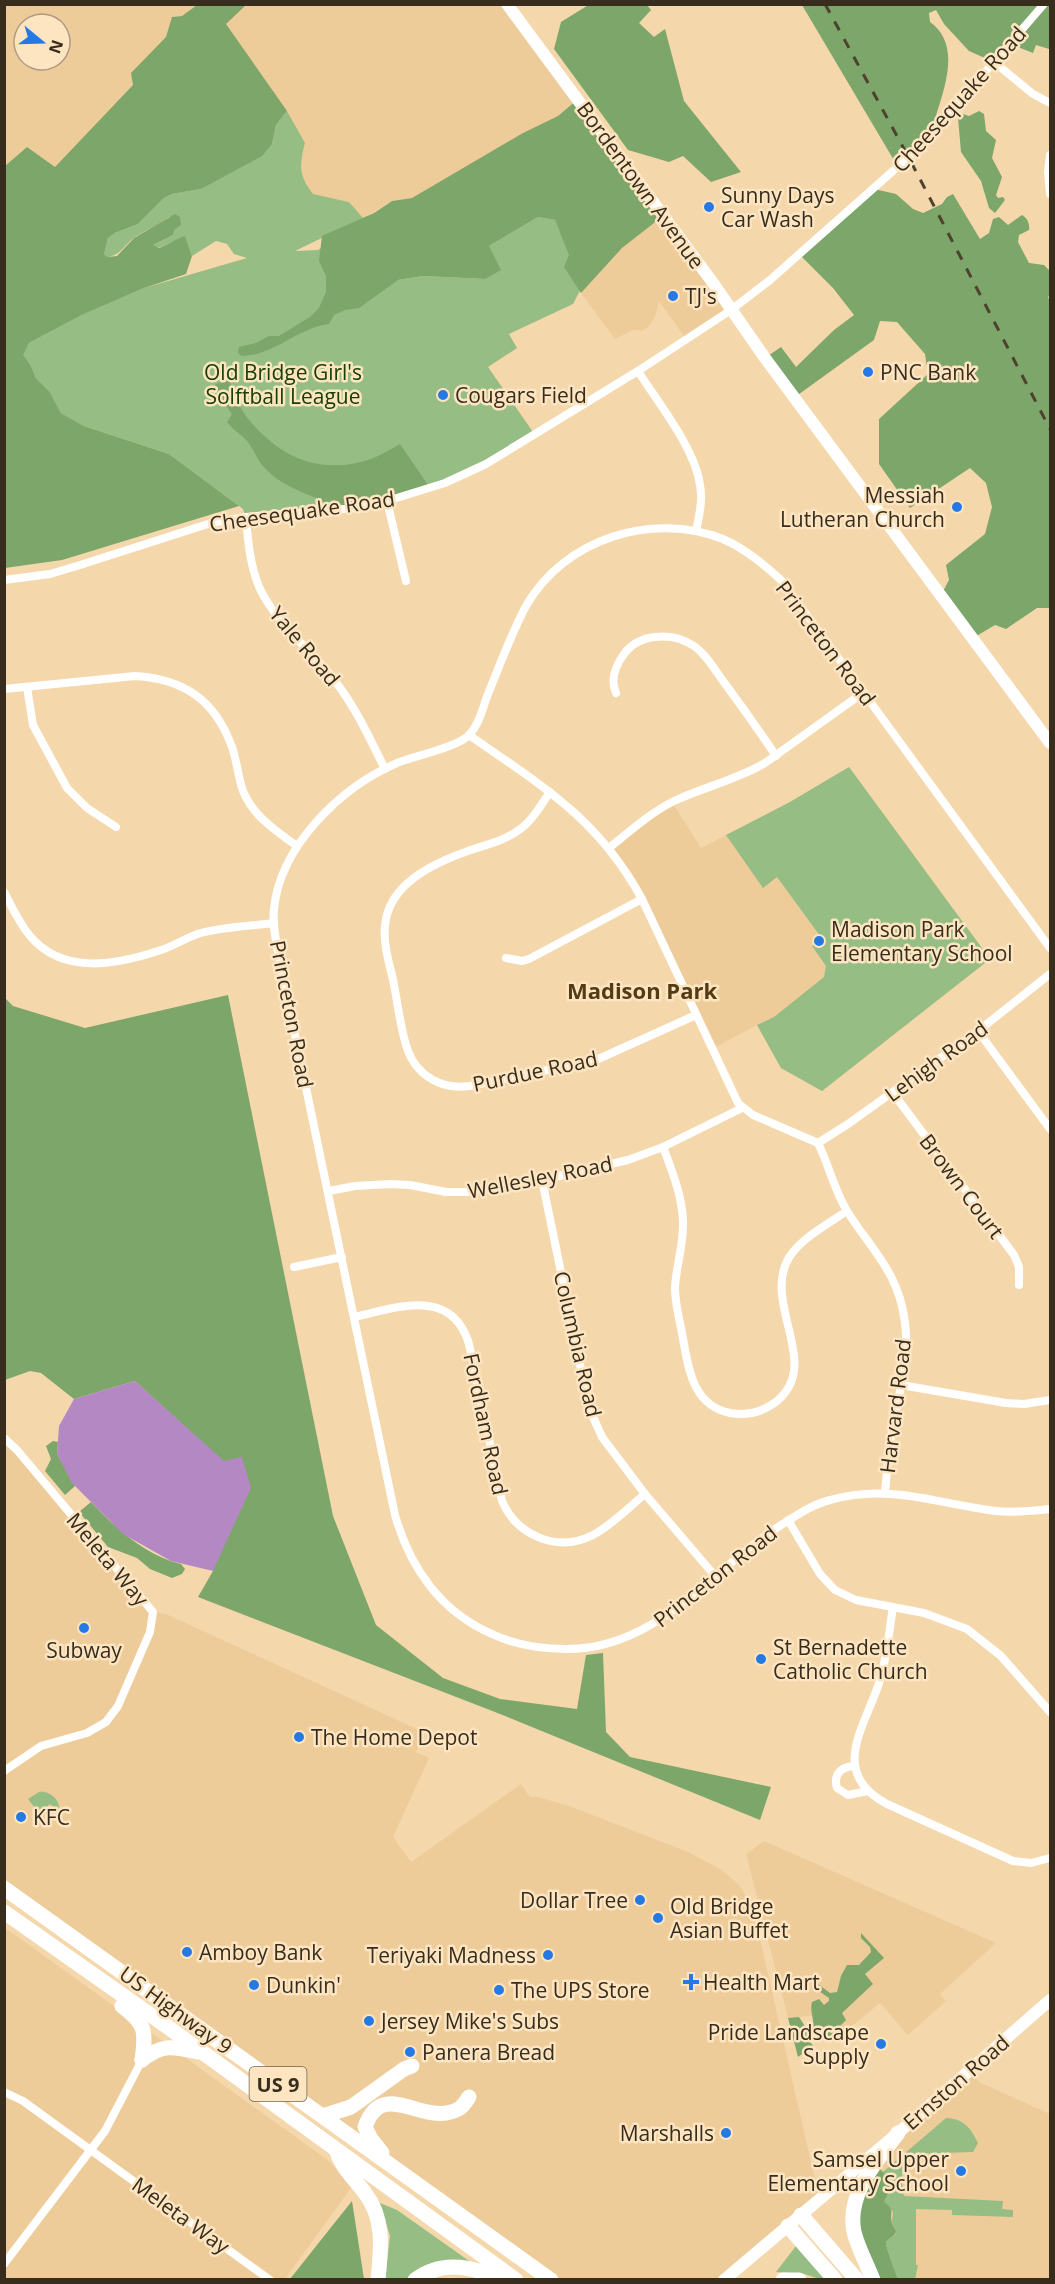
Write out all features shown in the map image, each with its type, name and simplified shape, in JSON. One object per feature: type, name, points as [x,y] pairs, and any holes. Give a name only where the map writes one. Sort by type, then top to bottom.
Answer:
[{"type":"highway","points":[[4,1876],[40,1902],[60,1928]]},
{"type":"highway","name":"US Highway 9","points":[[4,1888],[551,2280]]},
{"type":"highway","name":"US Highway 9","points":[[4,1912],[65,1953],[516,2280]]},
{"type":"highway","points":[[65,1953],[105,1994],[138,2018],[144,2031],[142,2060]]},
{"type":"highway","points":[[142,2060],[153,2051],[164,2047],[203,2053]]},
{"type":"highway","points":[[323,2116],[351,2107],[404,2069],[412,2066]]},
{"type":"highway","points":[[396,2169],[371,2139],[365,2127],[374,2110],[387,2103],[429,2113],[445,2112],[459,2108],[470,2097]]},
{"type":"highway","points":[[873,2280],[855,2235],[854,2208],[860,2189],[898,2133]]},
{"type":"highway","points":[[334,2148],[341,2164],[367,2195],[377,2217],[382,2238],[378,2280]]},
{"type":"highway","points":[[801,2215],[857,2280]]},
{"type":"highway","points":[[788,2226],[835,2280]]},
{"type":"highway","points":[[415,2280],[433,2269],[446,2266],[472,2268],[505,2280]]},
{"type":"highway","points":[[783,2280],[799,2280]]},
{"type":"street","name":"Bordentown Avenue","points":[[507,4],[1050,743]]},
{"type":"street","name":"Cheesequake Road","points":[[4,580],[62,571],[211,523],[246,517],[356,508],[387,501],[430,488],[475,470],[638,371],[731,310],[787,267],[915,153],[1044,4]]},
{"type":"street","points":[[994,62],[1033,94],[1050,103]]},
{"type":"street","points":[[1050,155],[1048,171],[1050,194]]},
{"type":"street","points":[[638,371],[695,465],[701,495],[696,531]]},
{"type":"street","points":[[387,501],[405,581]]},
{"type":"street","name":"Yale Road","points":[[246,517],[250,559],[261,590],[275,612],[342,690],[355,710],[385,769]]},
{"type":"street","name":"Princeton Road","points":[[1050,948],[864,692],[774,573],[739,547],[723,539],[696,531],[660,528],[626,532],[585,548],[559,566],[542,583],[527,605],[478,720],[469,735],[385,769],[348,793],[297,846],[287,861],[274,902],[274,923],[280,963],[393,1509],[415,1567],[444,1603],[458,1615],[482,1630],[515,1643],[551,1649],[590,1647],[623,1639],[654,1624],[768,1533],[826,1501],[850,1495],[885,1492],[998,1511],[1050,1509]]},
{"type":"street","points":[[616,693],[614,684],[617,668],[632,646],[643,639],[655,637],[666,636],[684,640],[704,656],[777,756]]},
{"type":"street","points":[[4,689],[135,676],[156,678],[192,693],[207,703],[220,721],[232,747],[243,792],[258,814],[297,846]]},
{"type":"street","points":[[27,687],[33,725],[67,788],[87,808],[116,827]]},
{"type":"street","points":[[609,848],[672,802],[747,773],[777,756],[864,692]]},
{"type":"street","points":[[469,735],[550,792],[585,821],[625,868],[742,1108],[761,1119],[818,1143]]},
{"type":"street","name":"Purdue Road","points":[[550,792],[519,830],[502,840],[433,865],[405,886],[390,906],[385,923],[385,939],[407,1047],[415,1064],[438,1083],[450,1087],[470,1086],[596,1059],[696,1015]]},
{"type":"street","points":[[4,892],[25,929],[38,944],[56,955],[86,964],[110,963],[154,952],[207,932],[274,923]]},
{"type":"street","points":[[506,958],[522,961],[529,959],[642,899]]},
{"type":"street","name":"Lehigh Road","points":[[818,1143],[893,1093],[978,1031],[1050,974]]},
{"type":"street","points":[[978,1031],[1050,1129]]},
{"type":"street","name":"Brown Court","points":[[893,1093],[1014,1255],[1019,1267],[1019,1285]]},
{"type":"street","name":"Wellesley Road","points":[[329,1191],[355,1186],[391,1184],[453,1193],[542,1180],[621,1162],[663,1147],[742,1108]]},
{"type":"street","name":"Harvard Road","points":[[818,1143],[847,1211],[879,1254],[900,1297],[906,1340],[885,1492]]},
{"type":"street","points":[[663,1147],[679,1191],[682,1212],[683,1236],[675,1294],[690,1373],[699,1392],[713,1406],[725,1411],[741,1414],[762,1410],[778,1401],[788,1388],[795,1363],[781,1295],[783,1272],[790,1256],[802,1243],[847,1211]]},
{"type":"street","name":"Columbia Road","points":[[542,1180],[589,1408],[602,1437],[645,1494],[715,1576]]},
{"type":"street","points":[[294,1267],[342,1257]]},
{"type":"street","name":"Fordham Road","points":[[354,1317],[421,1304],[442,1309],[459,1324],[469,1344],[502,1501],[512,1518],[531,1534],[553,1542],[583,1539],[608,1526],[645,1494]]},
{"type":"street","points":[[901,1385],[1006,1403],[1050,1400]]},
{"type":"street","name":"Meleta Way","points":[[4,1438],[17,1450],[153,1612],[150,1632],[118,1706],[106,1722],[87,1733],[41,1746],[4,1771]]},
{"type":"street","points":[[788,1520],[820,1574],[835,1590],[847,1598],[944,1619],[977,1635],[1001,1656],[1050,1713]]},
{"type":"street","points":[[893,1607],[881,1676],[856,1742],[854,1766],[860,1780],[868,1791],[887,1804],[1007,1858],[1031,1863],[1050,1858]]},
{"type":"street","points":[[854,1766],[839,1770],[837,1788],[848,1795],[868,1791]]},
{"type":"street","name":"Ernston Road","points":[[724,2280],[898,2133],[1050,2000]]},
{"type":"street","points":[[4,2264],[105,2131],[142,2060]]},
{"type":"street","name":"Meleta Way","points":[[4,2092],[23,2101],[270,2280]]},
{"type":"shaded area","points":[[5,5],[507,5],[578,99],[558,116],[523,133],[412,198],[392,201],[363,218],[349,202],[313,194],[302,180],[301,159],[305,143],[287,111],[134,85],[55,167],[27,147],[5,166]]},
{"type":"shaded area","points":[[663,216],[731,310],[687,340],[659,301],[655,317],[648,327],[642,331],[633,330],[615,339],[581,293],[622,248]]},
{"type":"shaded area","name":"Madison Park Elementary School","points":[[849,767],[990,959],[822,1091],[781,1068],[757,1025],[712,1049],[654,923],[609,848],[672,802],[701,848],[790,802]]},
{"type":"shaded area","points":[[135,1381],[224,1461],[242,1457],[251,1488],[213,1571],[171,1561],[123,1534],[72,1483],[57,1454],[59,1426],[74,1399]]},
{"type":"shaded area","points":[[4,1438],[153,1612],[166,1614],[417,1729],[421,1741],[416,1752],[429,1758],[393,1837],[411,1862],[521,1784],[530,1797],[538,1797],[572,1807],[688,1852],[722,1870],[740,1886],[751,1905],[757,1926],[814,2175],[824,2196],[724,2279],[551,2279],[5,1888]]},
{"type":"shaded area","points":[[764,1841],[996,1943],[940,1994],[946,2001],[908,2035],[880,2003],[840,2036],[822,2015],[788,2018],[746,1854]]},
{"type":"shaded area","points":[[4,1927],[329,2161],[351,2188],[285,2279],[5,2279]]},
{"type":"shaded area","name":"Samsel Upper Elementary School","points":[[968,2071],[981,2083],[1050,2114],[1050,2279],[895,2279],[876,2164]]},
{"type":"green space","points":[[590,4],[647,5],[651,10],[639,23],[654,37],[665,29],[684,101],[741,172],[711,182],[683,156],[669,162],[628,150],[554,49],[561,22]]},
{"type":"green space","points":[[197,5],[246,5],[226,24],[287,111],[276,125],[272,144],[262,156],[201,189],[172,194],[164,198],[138,224],[108,238],[104,254],[108,257],[117,256],[134,238],[175,214],[180,217],[181,225],[175,229],[173,235],[153,245],[159,248],[185,236],[192,256],[186,274],[144,288],[82,315],[29,343],[23,355],[36,378],[50,392],[61,413],[84,426],[169,454],[239,506],[62,560],[5,568],[5,166],[27,147],[55,167],[133,85],[131,73],[166,37],[172,17],[182,16]]},
{"type":"green space","points":[[802,5],[1050,5],[1050,51],[1036,45],[1033,53],[1010,44],[994,62],[969,51],[944,24],[936,10],[929,13],[930,22],[945,41],[948,52],[947,77],[933,129],[928,139],[913,154],[895,162]]},
{"type":"green space","points":[[578,99],[663,216],[622,248],[581,293],[564,267],[569,255],[555,220],[538,217],[489,246],[501,270],[485,279],[423,276],[398,280],[359,308],[345,310],[334,315],[329,324],[317,326],[254,355],[242,356],[238,353],[239,347],[256,343],[269,336],[279,336],[310,317],[319,308],[326,292],[326,276],[319,261],[322,236],[374,213],[392,201],[412,198],[523,133],[558,116]]},
{"type":"green space","name":"Old Bridge Girl's Solftball League","points":[[287,111],[305,143],[302,170],[308,188],[313,194],[349,202],[363,218],[295,251],[318,250],[324,246],[398,280],[423,276],[485,279],[489,246],[538,217],[555,220],[584,283],[573,304],[509,334],[517,348],[488,367],[535,435],[475,470],[402,498],[246,517],[243,509],[169,454],[84,426],[61,413],[50,392],[36,378],[31,366],[22,355],[29,343],[82,315],[144,288],[247,258],[234,254],[227,244],[216,241],[192,256],[185,237],[163,247],[155,248],[153,245],[173,235],[175,229],[169,217],[135,237],[120,252],[108,257],[104,254],[108,238],[138,224],[164,198],[172,194],[201,189],[272,144],[276,125]]},
{"type":"green space","points":[[979,111],[984,114],[986,131],[996,140],[992,158],[1002,177],[996,195],[1005,200],[995,213],[989,208],[981,181],[961,152],[958,118],[963,114],[969,116]]},
{"type":"green space","points":[[874,189],[896,194],[913,209],[923,213],[942,204],[947,197],[953,194],[980,239],[989,233],[993,219],[999,217],[1008,225],[1022,215],[1028,221],[1029,230],[1019,235],[1018,242],[1029,263],[1044,265],[1050,271],[1050,295],[1048,297],[1050,301],[1050,608],[1037,608],[1006,629],[995,625],[973,638],[941,595],[949,580],[946,565],[985,534],[992,507],[986,483],[970,468],[910,508],[879,464],[879,419],[928,374],[925,354],[897,322],[880,321],[874,340],[795,397],[765,358],[781,347],[796,367],[834,330],[854,315],[833,288],[800,255]]},
{"type":"green space","points":[[228,378],[238,403],[251,422],[268,439],[291,455],[316,464],[344,465],[371,459],[400,444],[430,488],[326,510],[322,500],[289,486],[268,471],[247,441],[227,422],[232,414],[219,396],[215,385]]},
{"type":"green space","name":"Madison Park Elementary School","points":[[849,767],[990,959],[822,1091],[781,1068],[757,1025],[774,1017],[824,977],[826,966],[812,946],[823,940],[777,877],[763,888],[726,835],[790,802]]},
{"type":"green space","points":[[228,995],[333,1516],[376,1625],[443,1678],[500,1699],[577,1709],[586,1655],[603,1653],[606,1732],[630,1757],[771,1787],[760,1820],[495,1712],[198,1597],[213,1571],[224,1462],[135,1381],[74,1399],[41,1373],[30,1371],[5,1380],[5,998],[13,1006],[85,1028]]},
{"type":"green space","points":[[53,1441],[58,1442],[57,1454],[75,1486],[65,1495],[45,1471],[51,1459],[46,1446]]},
{"type":"green space","points":[[91,1502],[121,1531],[143,1547],[181,1564],[185,1569],[182,1574],[172,1578],[150,1569],[137,1558],[108,1547],[79,1512]]},
{"type":"green space","points":[[39,1792],[54,1797],[59,1811],[50,1804],[39,1813],[28,1799]]},
{"type":"green space","points":[[861,1933],[884,1958],[865,1974],[873,1984],[842,2013],[846,2020],[836,2030],[840,2036],[834,2042],[822,2029],[809,2040],[813,2046],[798,2057],[788,2018],[799,2017],[808,2031],[812,2030],[812,2002],[819,1999],[824,2005],[829,2001],[829,1998],[816,1989],[814,1981],[830,1993],[837,1992],[841,1976],[847,1965],[859,1965],[871,1952],[870,1947],[861,1938]]},
{"type":"green space","points":[[946,2118],[966,2125],[978,2143],[973,2152],[910,2154],[904,2164],[902,2174],[904,2196],[1003,2201],[1002,2209],[1013,2210],[1013,2217],[952,2215],[952,2210],[916,2209],[916,2265],[918,2265],[915,2279],[898,2279],[886,2244],[896,2233],[892,2222],[893,2212],[884,2202],[889,2192],[883,2172]]},
{"type":"green space","points":[[876,2164],[895,2186],[894,2191],[889,2192],[884,2202],[891,2210],[892,2223],[896,2232],[886,2242],[898,2279],[873,2280],[853,2226]]},
{"type":"green space","points":[[352,2201],[364,2279],[290,2279]]},
{"type":"green space","points":[[380,2203],[397,2210],[472,2263],[437,2264],[421,2269],[408,2279],[385,2279],[390,2236]]},
{"type":"green space","points":[[796,2246],[828,2279],[819,2279],[805,2274],[776,2272]]},
{"type":"railway","points":[[825,4],[909,158],[1050,429]]},
{"type":"place","name":"Sunny Days Car Wash","points":[[709,207]]},
{"type":"place","name":"TJ's","points":[[673,296]]},
{"type":"place","name":"PNC Bank","points":[[868,372]]},
{"type":"place","name":"Cougars Field","points":[[443,395]]},
{"type":"place","name":"Messiah Lutheran Church","points":[[957,507]]},
{"type":"place","name":"Madison Park Elementary School","points":[[819,941]]},
{"type":"place","name":"Subway","points":[[84,1628]]},
{"type":"place","name":"St Bernadette Catholic Church","points":[[761,1659]]},
{"type":"place","name":"The Home Depot","points":[[299,1737]]},
{"type":"place","name":"KFC","points":[[21,1817]]},
{"type":"place","name":"Dollar Tree","points":[[640,1900]]},
{"type":"place","name":"Old Bridge Asian Buffet","points":[[658,1918]]},
{"type":"place","name":"Amboy Bank","points":[[187,1952]]},
{"type":"place","name":"Teriyaki Madness","points":[[548,1955]]},
{"type":"place","name":"Health Mart","points":[[691,1982]]},
{"type":"place","name":"Dunkin'","points":[[254,1985]]},
{"type":"place","name":"The UPS Store","points":[[499,1990]]},
{"type":"place","name":"Jersey Mike's Subs","points":[[369,2021]]},
{"type":"place","name":"Pride Landscape Supply","points":[[881,2044]]},
{"type":"place","name":"Panera Bread","points":[[410,2052]]},
{"type":"place","name":"Marshalls","points":[[726,2133]]},
{"type":"place","name":"Samsel Upper Elementary School","points":[[961,2171]]},
{"type":"district","name":"Madison Park","points":[[642,990]]}]
